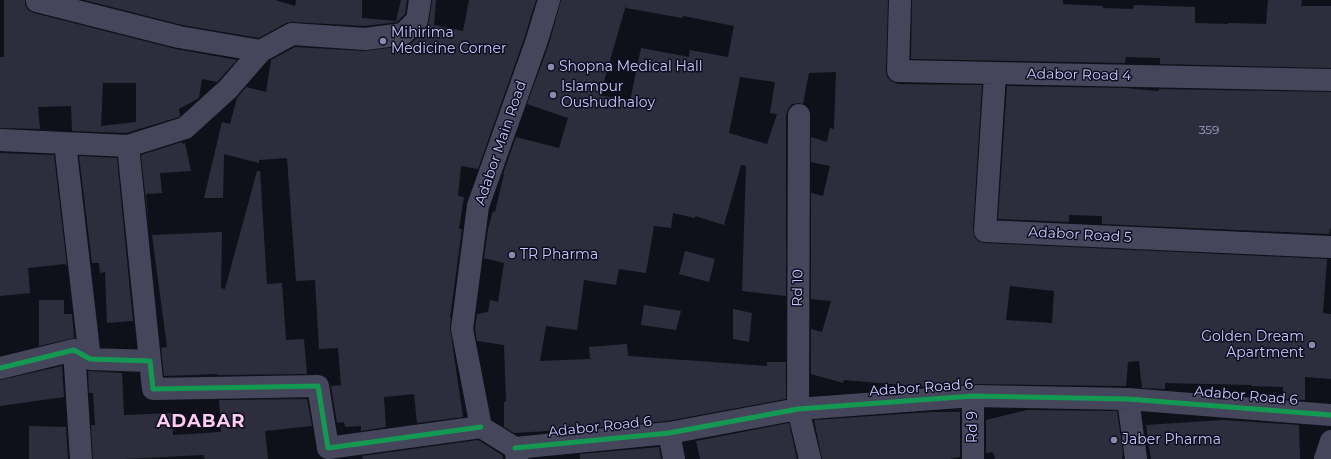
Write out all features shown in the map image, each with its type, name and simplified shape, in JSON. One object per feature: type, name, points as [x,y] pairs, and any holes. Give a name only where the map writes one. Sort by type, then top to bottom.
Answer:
[{"type":"street","points":[[0,140],[128,146],[185,128],[228,89],[261,51],[292,34],[365,39],[403,34],[417,20],[420,0]]},
{"type":"street","name":"Adabor Main Road","points":[[481,427],[462,329],[478,206],[537,40],[548,0]]},
{"type":"street","name":"Adabor Road 4","points":[[900,0],[898,70],[995,74],[1331,80]]},
{"type":"street","points":[[37,2],[179,37],[261,51]]},
{"type":"street","name":"Adabor Road 5","points":[[995,74],[985,231],[1331,247]]},
{"type":"street","name":"Rd 10","points":[[800,115],[798,409],[810,459]]},
{"type":"street","points":[[65,143],[82,354],[81,459]]},
{"type":"street","points":[[128,146],[154,389],[318,386],[328,448],[481,427],[516,453]]},
{"type":"street","points":[[0,368],[82,354],[150,361]]},
{"type":"street","name":"Adabor Road 6","points":[[516,453],[669,433],[798,409],[972,396],[1128,399],[1331,415]]},
{"type":"street","name":"Rd 9","points":[[972,396],[973,459]]},
{"type":"street","points":[[1128,399],[1136,459]]},
{"type":"street","points":[[669,433],[674,459]]},
{"type":"street","points":[[1325,459],[1331,441]]},
{"type":"building","points":[[4,0],[25,0],[25,5],[28,10],[34,13],[176,49],[237,60],[217,82],[202,79],[199,98],[179,109],[179,117],[126,133],[72,131],[71,106],[38,107],[40,129],[0,128],[0,57],[4,57]],"holes":[[[103,83],[136,83],[136,122],[101,126]]]},
{"type":"building","points":[[84,0],[275,0],[295,6],[296,0],[362,0],[362,18],[396,21],[401,0],[407,0],[405,14],[397,22],[365,26],[292,22],[286,23],[259,38],[182,25]]},
{"type":"building","points":[[432,0],[436,0],[434,25],[463,31],[469,0],[536,0],[525,36],[478,169],[461,166],[458,196],[464,197],[459,229],[462,229],[450,318],[450,328],[463,417],[417,423],[414,394],[384,397],[386,427],[361,431],[361,426],[345,427],[344,422],[337,423],[331,386],[341,385],[338,348],[319,349],[315,280],[296,281],[287,158],[259,160],[259,163],[224,154],[223,198],[204,198],[222,122],[230,124],[237,98],[246,87],[266,92],[271,60],[295,47],[364,51],[405,46],[412,43],[426,28],[429,22]]},
{"type":"building","points":[[561,0],[888,0],[886,71],[887,77],[891,81],[898,84],[982,85],[973,230],[974,236],[978,241],[984,243],[1327,259],[1323,313],[1331,314],[1331,379],[1305,377],[1305,400],[1283,399],[1283,387],[1165,383],[1165,389],[1142,388],[1139,361],[1128,362],[1126,386],[973,384],[927,387],[844,380],[843,383],[811,374],[811,329],[822,332],[831,301],[811,299],[811,193],[823,196],[830,166],[811,162],[811,137],[827,142],[830,128],[834,129],[836,72],[809,73],[803,104],[792,104],[786,115],[786,296],[742,291],[746,166],[741,165],[724,225],[695,216],[695,218],[673,213],[671,228],[654,226],[646,273],[619,269],[616,285],[584,280],[577,330],[546,326],[540,361],[590,359],[589,347],[627,344],[628,356],[767,366],[767,362],[786,362],[786,399],[667,421],[514,433],[504,427],[504,402],[506,401],[504,345],[477,341],[475,329],[477,314],[488,312],[490,300],[498,302],[504,263],[484,258],[488,229],[493,211],[495,212],[503,174],[516,137],[559,148],[568,118],[527,104],[549,44]],"holes":[[[626,5],[626,8],[682,18],[683,16],[734,26],[728,57],[690,50],[689,57],[641,48],[630,101],[600,95]],[[740,77],[775,82],[770,113],[777,114],[767,144],[729,133]],[[1010,286],[1054,291],[1052,323],[1006,320]]]},
{"type":"building","points":[[912,0],[1063,0],[1063,4],[1103,6],[1103,8],[1133,9],[1134,5],[1195,7],[1195,23],[1266,24],[1268,0],[1302,0],[1301,6],[1331,6],[1331,68],[1160,64],[1160,58],[1126,57],[1125,63],[911,59]]},
{"type":"building","points":[[1007,86],[1124,88],[1159,91],[1159,89],[1331,92],[1331,229],[1329,234],[1102,224],[1102,216],[1069,215],[1069,222],[998,219]]},
{"type":"building","points":[[182,142],[182,144],[185,143],[191,171],[160,173],[162,193],[146,194],[149,230],[141,155]]},
{"type":"building","points":[[0,153],[54,155],[67,266],[65,264],[28,268],[30,293],[0,296]]},
{"type":"building","points":[[79,156],[117,158],[133,321],[107,323],[105,272],[100,273],[99,263],[92,263]]},
{"type":"building","points":[[257,171],[260,171],[267,284],[282,283],[286,340],[304,339],[307,374],[217,374],[164,376],[161,348],[167,347],[152,235],[222,232],[221,288],[225,289]]},
{"type":"building","points":[[685,251],[715,259],[709,282],[679,274]]},
{"type":"building","points":[[39,300],[64,300],[64,314],[72,314],[74,338],[39,346]]},
{"type":"building","points":[[644,305],[681,311],[676,330],[641,325]]},
{"type":"building","points":[[733,309],[752,313],[749,342],[733,339]]},
{"type":"building","points":[[62,366],[64,397],[0,406],[0,380]]},
{"type":"building","points":[[88,371],[122,373],[124,415],[172,413],[173,435],[221,432],[219,400],[307,399],[312,426],[265,431],[268,459],[205,459],[203,455],[93,459],[91,425],[95,425],[93,393],[89,393]]},
{"type":"building","points":[[1027,410],[1117,411],[1123,453],[1122,459],[995,459],[993,452],[986,453],[986,420]]},
{"type":"building","points":[[930,412],[960,412],[960,457],[950,459],[822,459],[814,420]]},
{"type":"building","points":[[1223,420],[1299,425],[1300,459],[1151,459],[1146,425]]},
{"type":"building","points":[[789,423],[797,459],[700,459],[696,441]]},
{"type":"building","points":[[29,426],[66,427],[68,459],[29,459]]},
{"type":"building","points":[[478,440],[502,455],[503,459],[363,459],[362,456]]},
{"type":"building","points":[[659,447],[661,459],[580,459],[580,454]]},
{"type":"cycle path","points":[[0,368],[74,350],[90,359],[150,361],[153,389],[318,386],[328,448],[481,427]]},
{"type":"cycle path","points":[[515,448],[669,433],[798,409],[973,396],[1128,399],[1331,415]]},
{"type":"place","name":"Mihirima Medicine Corner","points":[[383,41]]},
{"type":"place","name":"Shopna Medical Hall","points":[[551,67]]},
{"type":"place","name":"Islampur Oushudhaloy","points":[[553,95]]},
{"type":"place","name":"TR Pharma","points":[[512,255]]},
{"type":"place","name":"Golden Dream Apartment","points":[[1312,345]]},
{"type":"place","name":"Jaber Pharma","points":[[1114,440]]},
{"type":"district","name":"ADABAR","points":[[201,422]]}]
